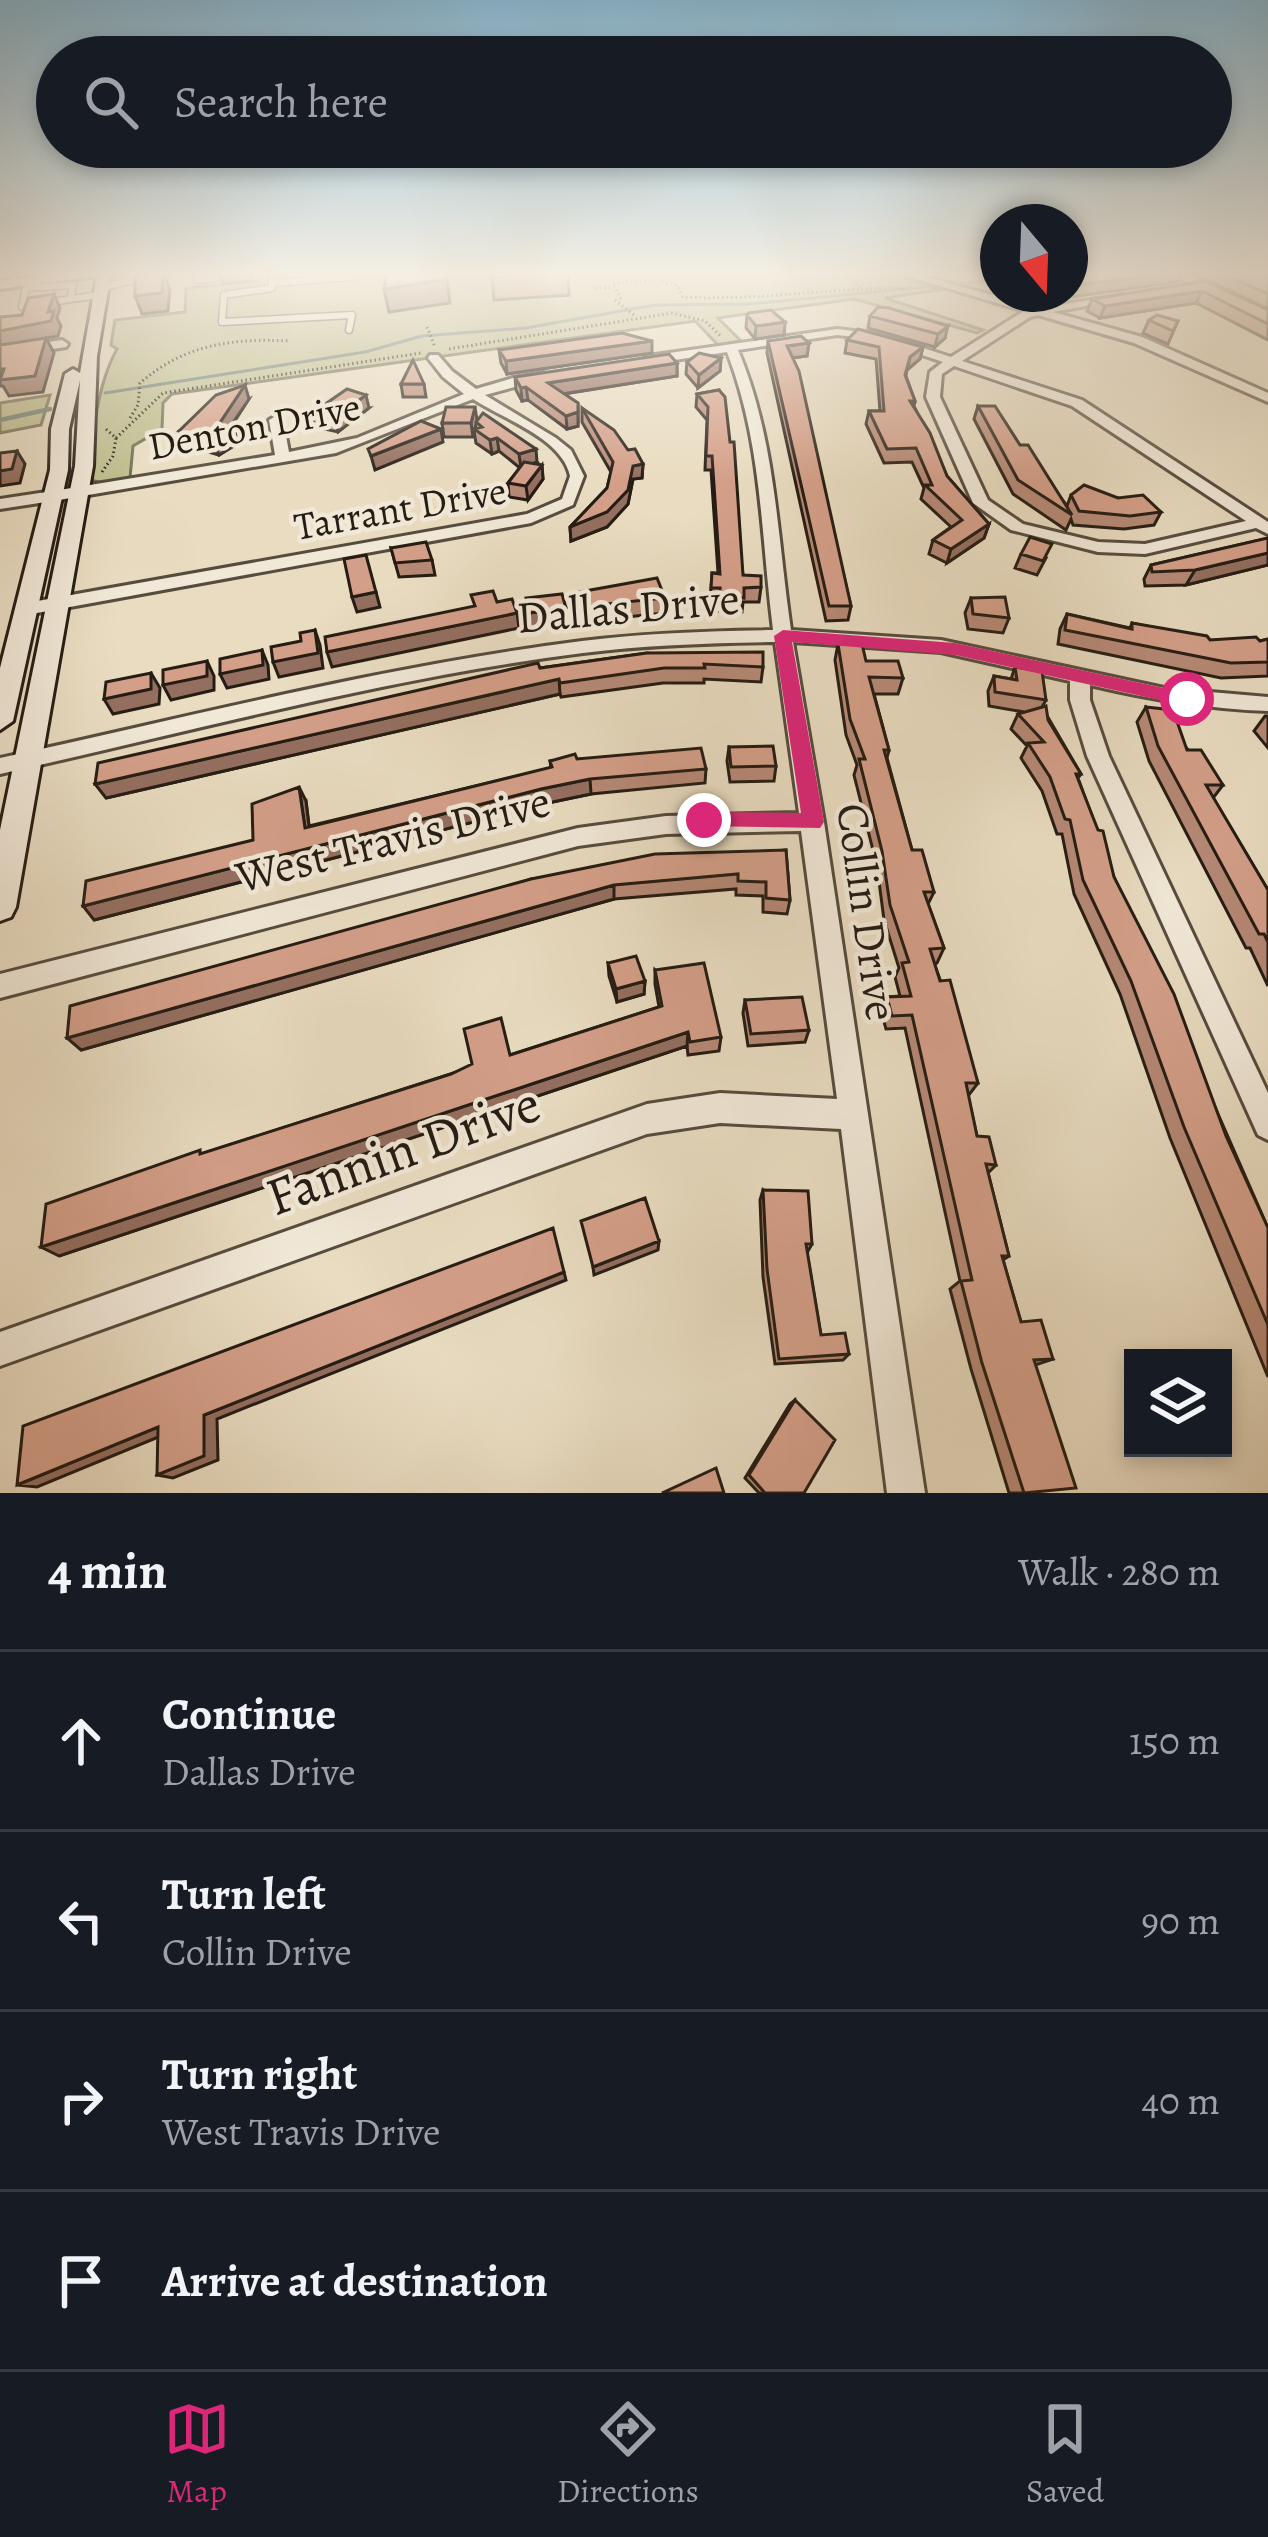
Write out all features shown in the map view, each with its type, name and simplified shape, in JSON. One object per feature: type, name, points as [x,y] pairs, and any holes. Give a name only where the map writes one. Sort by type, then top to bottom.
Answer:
[{"type":"main road","points":[[0,907],[57,604],[77,397],[91,342]]},
{"type":"main road","points":[[0,721],[26,609],[65,494]]},
{"type":"street","points":[[628,363],[774,342]]},
{"type":"street","points":[[887,342],[1077,403],[1264,526]]},
{"type":"street","points":[[985,342],[936,372],[933,397],[981,502],[1002,520],[1085,545],[1145,549],[1264,526]]},
{"type":"street","points":[[1134,342],[1184,357],[1268,398]]},
{"type":"street","points":[[0,373],[4,352],[62,344]]},
{"type":"street","name":"Collin Drive","points":[[731,347],[755,411],[906,1493]]},
{"type":"street","name":"Tarrant Drive","points":[[26,609],[531,518],[568,502],[577,482],[574,463],[557,447],[469,393],[434,350]]},
{"type":"street","name":"Denton Drive","points":[[65,494],[283,460],[378,436],[469,393],[556,373]]},
{"type":"street","points":[[276,420],[283,460]]},
{"type":"street","points":[[0,504],[65,494]]},
{"type":"street","name":"Dallas Drive","points":[[0,766],[509,657],[683,638],[783,636],[934,646],[1187,699],[1268,704]]},
{"type":"street","points":[[1080,676],[1080,700],[1098,756],[1268,1125]]},
{"type":"street","name":"West Travis Drive","points":[[0,986],[637,825],[704,820],[813,822]]},
{"type":"street","name":"Fannin Drive","points":[[0,1349],[647,1119],[720,1108],[853,1114]]},
{"type":"path","points":[[129,420],[140,383],[171,356],[210,342]]},
{"type":"path","points":[[432,342],[434,350]]},
{"type":"green space","points":[[547,342],[172,394],[163,403],[162,429],[133,446],[130,478],[103,483],[90,480],[100,395],[117,349],[111,345]]},
{"type":"green space","points":[[50,395],[41,425],[0,433],[0,403]]},
{"type":"building","points":[[45,342],[35,376],[0,380],[4,369],[0,369],[0,345]]},
{"type":"building","points":[[559,342],[647,342],[506,361],[499,350]]},
{"type":"building","points":[[768,342],[809,343],[787,346],[799,371],[851,606],[829,606]]},
{"type":"building","points":[[855,342],[904,342],[923,347],[910,357],[905,375],[915,401],[910,401],[930,433],[947,476],[989,524],[951,549],[933,540],[962,520],[925,485],[932,485],[916,448],[887,449],[869,411],[884,411],[879,347]]},
{"type":"building","points":[[699,353],[721,358],[699,375],[687,362]]},
{"type":"building","points":[[669,354],[677,363],[548,383],[578,403],[578,412],[566,416],[521,388],[515,377]]},
{"type":"building","points":[[413,360],[424,384],[401,384]]},
{"type":"building","points":[[245,385],[219,424],[235,428],[213,441],[179,431],[216,395]]},
{"type":"building","points":[[347,389],[366,395],[334,418],[311,414]]},
{"type":"building","points":[[719,390],[725,397],[730,442],[734,442],[743,575],[761,576],[761,587],[744,588],[744,598],[720,596],[720,588],[711,588],[712,573],[720,574],[712,456],[706,456],[708,407],[697,394]]},
{"type":"building","points":[[978,406],[995,406],[1020,445],[1028,445],[1072,515],[1018,480]]},
{"type":"building","points":[[446,407],[475,407],[471,423],[442,423]]},
{"type":"building","points":[[582,408],[614,430],[628,450],[635,449],[643,464],[633,466],[628,490],[607,512],[570,527],[607,488],[613,462]]},
{"type":"building","points":[[483,413],[536,449],[519,454],[497,438],[490,440],[474,429],[482,427],[476,422]]},
{"type":"building","points":[[421,421],[441,429],[371,456],[368,449]]},
{"type":"building","points":[[17,451],[12,469],[0,471],[0,453]]},
{"type":"building","points":[[524,462],[542,465],[526,486],[508,483]]},
{"type":"building","points":[[1084,485],[1118,498],[1143,495],[1161,512],[1130,516],[1079,511],[1071,495]]},
{"type":"building","points":[[1030,537],[1052,544],[1043,561],[1021,554]]},
{"type":"building","points":[[1268,538],[1268,553],[1195,570],[1152,572],[1151,565]]},
{"type":"building","points":[[426,542],[432,560],[395,563],[391,548]]},
{"type":"building","points":[[366,555],[376,592],[352,597],[344,559]]},
{"type":"building","points":[[657,578],[665,598],[578,607],[574,593]]},
{"type":"building","points":[[493,591],[497,602],[512,599],[517,613],[327,652],[325,637],[475,606],[471,595]]},
{"type":"building","points":[[562,594],[566,608],[529,613],[526,598]]},
{"type":"building","points":[[1005,597],[1009,618],[973,614],[971,598]]},
{"type":"building","points":[[1067,614],[1210,640],[1268,639],[1268,662],[1231,663],[1065,630]]},
{"type":"building","points":[[315,630],[318,653],[273,662],[271,647],[301,641],[300,633]]},
{"type":"building","points":[[838,644],[862,644],[866,661],[898,661],[903,678],[869,677],[912,850],[922,850],[934,892],[924,892],[944,948],[930,949],[940,981],[950,980],[978,1083],[966,1083],[977,1136],[989,1137],[996,1165],[986,1164],[1009,1256],[1002,1256],[1021,1322],[1041,1320],[1053,1359],[1034,1360],[1076,1488],[1024,1493],[982,1363],[961,1281],[972,1280],[912,1015],[892,1016],[887,997],[911,996],[902,963],[909,962],[890,905],[859,759],[865,759],[850,719]]},
{"type":"building","points":[[262,650],[263,665],[220,674],[220,659]]},
{"type":"building","points":[[763,652],[763,667],[704,664],[705,668],[664,668],[560,683],[559,679],[95,784],[98,763],[538,663],[540,668],[647,653]]},
{"type":"building","points":[[207,661],[207,676],[163,685],[163,670]]},
{"type":"building","points":[[1015,667],[1042,671],[1046,700],[995,692],[994,676],[1017,680]]},
{"type":"building","points":[[151,673],[151,689],[104,699],[106,682]]},
{"type":"building","points":[[1046,706],[1048,720],[1081,774],[1076,774],[1098,830],[1103,831],[1114,877],[1174,994],[1226,1136],[1268,1228],[1268,1325],[1184,1127],[1131,981],[1083,880],[1070,820],[1065,819],[1050,777],[1028,743],[1044,742],[1018,714]]},
{"type":"building","points":[[1146,707],[1173,710],[1187,750],[1201,750],[1223,785],[1206,785],[1268,890],[1268,942],[1259,934],[1158,746]]},
{"type":"building","points":[[773,746],[776,766],[731,767],[729,747]]},
{"type":"building","points":[[701,748],[706,769],[590,779],[541,789],[83,906],[86,881],[253,840],[252,804],[299,787],[305,828],[552,767],[550,761],[575,754],[577,759]]},
{"type":"building","points":[[786,850],[790,900],[766,898],[766,882],[738,881],[738,874],[614,885],[67,1038],[70,1006],[531,879],[655,854]]},
{"type":"building","points":[[636,956],[645,981],[616,989],[608,963]]},
{"type":"building","points":[[704,963],[721,1037],[690,1042],[688,1032],[41,1247],[46,1204],[200,1150],[200,1154],[451,1074],[472,1064],[464,1029],[501,1018],[510,1055],[662,1006],[655,970]]},
{"type":"building","points":[[802,997],[809,1030],[751,1034],[745,1000]]},
{"type":"building","points":[[763,1190],[808,1191],[812,1244],[806,1244],[821,1335],[845,1333],[849,1354],[779,1359]]},
{"type":"building","points":[[645,1198],[659,1241],[593,1267],[581,1221]]},
{"type":"building","points":[[553,1228],[564,1272],[204,1415],[204,1456],[157,1475],[158,1427],[17,1485],[23,1426]]},
{"type":"building","points":[[795,1400],[835,1440],[804,1493],[765,1493],[749,1475]]},
{"type":"building","points":[[716,1468],[724,1493],[662,1493]]},
{"type":"waterway","points":[[105,393],[365,352],[402,342]]},
{"type":"waterway","points":[[0,420],[50,409]]},
{"type":"route","points":[[704,820],[813,822],[783,636],[955,649],[1187,699]]}]
